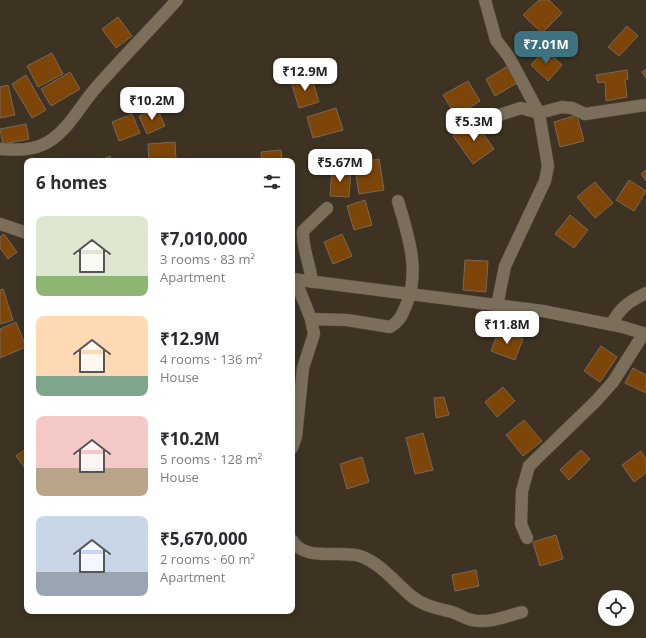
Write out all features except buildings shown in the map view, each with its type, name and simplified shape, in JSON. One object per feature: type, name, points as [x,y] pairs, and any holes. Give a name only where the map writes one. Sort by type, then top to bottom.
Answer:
[{"type":"street","points":[[0,149],[20,150],[34,148],[47,143],[60,134],[95,89],[177,0]]},
{"type":"street","points":[[485,0],[496,40],[509,57],[539,113],[548,166],[545,181],[505,266],[497,306]]},
{"type":"street","points":[[487,119],[507,111],[521,108],[539,113],[562,107],[572,108],[585,114],[646,105]]},
{"type":"street","points":[[311,319],[347,320],[390,327],[400,321],[410,295],[414,273],[412,254],[398,201]]},
{"type":"street","points":[[312,282],[311,267],[302,244],[303,230],[327,208]]},
{"type":"street","points":[[0,224],[24,232]]},
{"type":"street","points":[[295,279],[543,311],[612,324],[645,334],[613,382],[596,401],[529,466],[522,491],[521,524],[527,538]]},
{"type":"street","points":[[295,283],[311,319],[314,334],[297,380],[295,440]]},
{"type":"street","points":[[612,324],[617,313],[624,306],[646,293]]},
{"type":"street","points":[[295,546],[305,552],[359,556],[374,563],[412,596],[426,606],[453,612],[472,620],[494,620],[522,612]]}]
